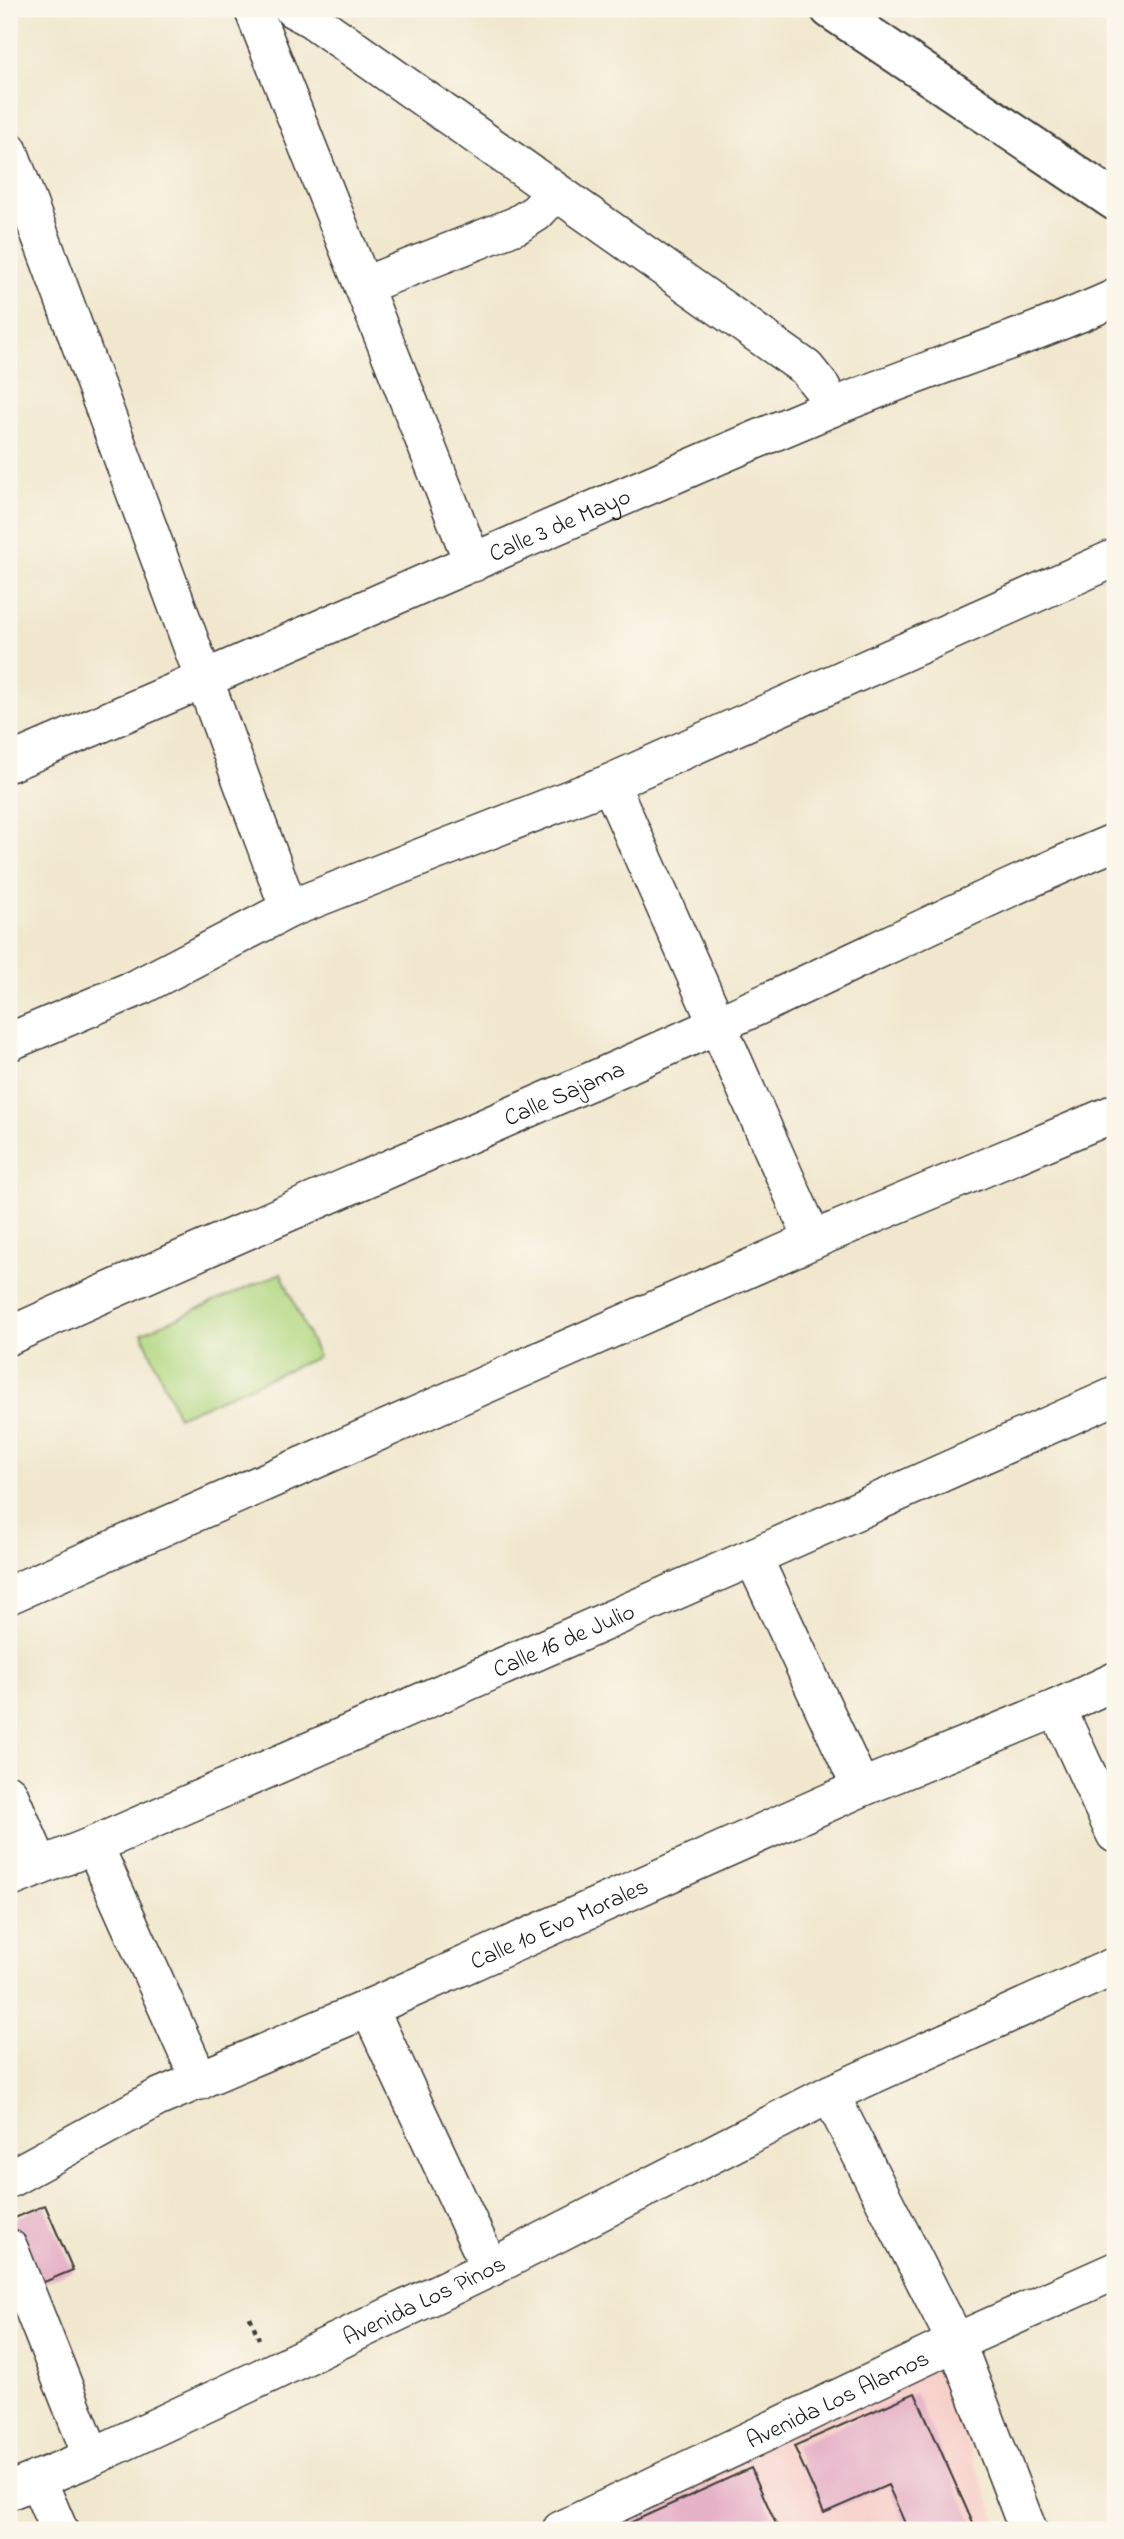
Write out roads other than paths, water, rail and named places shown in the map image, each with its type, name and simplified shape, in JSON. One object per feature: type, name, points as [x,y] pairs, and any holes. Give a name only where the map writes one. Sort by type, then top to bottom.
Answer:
[{"type":"street","points":[[253,9],[473,563]]},
{"type":"street","points":[[293,9],[321,26],[806,368],[822,388],[831,408]]},
{"type":"street","points":[[830,9],[1115,201]]},
{"type":"street","points":[[9,151],[289,909]]},
{"type":"street","points":[[363,286],[517,225],[536,213],[555,193]]},
{"type":"street","name":"Calle 3 de Mayo","points":[[9,763],[831,408],[1055,325],[1115,298]]},
{"type":"street","points":[[9,1042],[139,987],[289,909],[610,783],[1115,558]]},
{"type":"street","points":[[610,783],[813,1240]]},
{"type":"street","name":"Calle Sajama","points":[[9,1336],[198,1250],[717,1025],[1030,877],[1115,842]]},
{"type":"street","points":[[9,1595],[813,1240],[1115,1113]]},
{"type":"street","name":"Calle 16 de Julio","points":[[24,1872],[94,1845],[1115,1396]]},
{"type":"street","points":[[753,1557],[861,1788]]},
{"type":"street","name":"Calle 10 Evo Morales","points":[[9,2179],[157,2098],[369,2008],[861,1788],[1057,1708],[1115,1681]]},
{"type":"street","points":[[1057,1708],[1115,1834]]},
{"type":"street","points":[[9,1794],[24,1872]]},
{"type":"street","points":[[94,1845],[200,2081]]},
{"type":"street","name":"Avenida Los Pinos","points":[[23,2485],[92,2458],[489,2268],[831,2094],[1115,1966]]},
{"type":"street","points":[[369,2008],[489,2268]]},
{"type":"street","points":[[831,2094],[956,2342],[1028,2530]]},
{"type":"street","points":[[9,2248],[92,2458]]},
{"type":"street","name":"Avenida Los Alamos","points":[[561,2530],[956,2342],[1115,2271]]},
{"type":"street","points":[[23,2485],[59,2530]]}]
